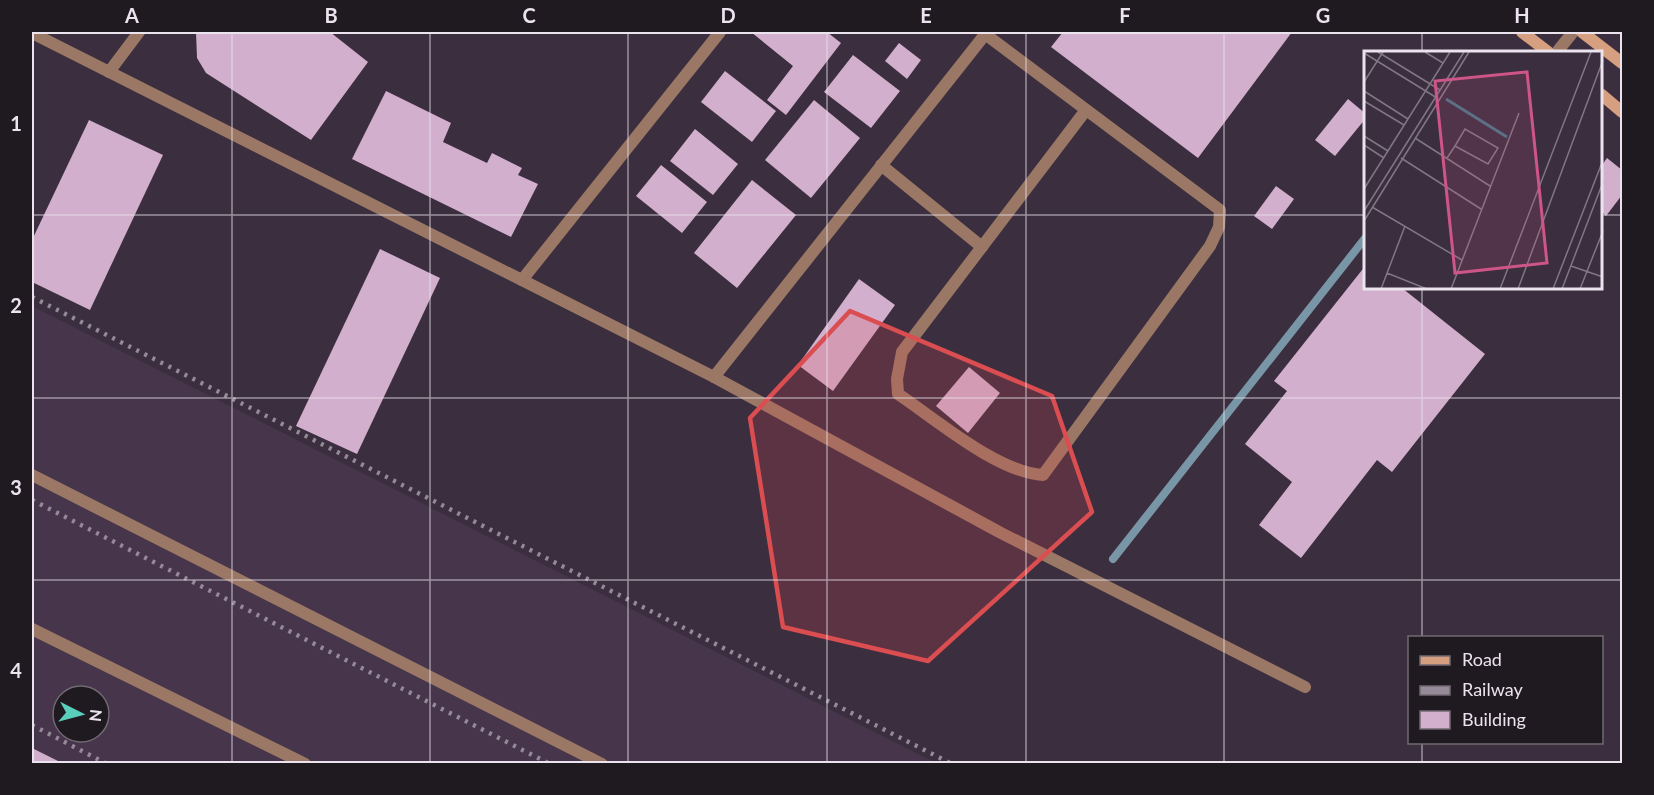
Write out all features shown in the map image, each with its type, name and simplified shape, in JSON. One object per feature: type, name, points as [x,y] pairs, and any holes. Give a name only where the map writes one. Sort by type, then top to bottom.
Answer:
[{"type":"main road","points":[[1522,32],[1547,51]]},
{"type":"main road","points":[[1582,32],[1623,63]]},
{"type":"main road","points":[[1603,96],[1623,112]]},
{"type":"street","points":[[109,72],[139,32]]},
{"type":"street","points":[[522,280],[720,32]]},
{"type":"street","points":[[1558,51],[1573,32]]},
{"type":"street","points":[[32,33],[714,377],[1001,533],[1305,687]]},
{"type":"street","points":[[714,377],[986,33],[1220,210],[1219,227],[1210,246],[1043,475],[1026,474],[1003,464],[898,394],[897,379],[902,352],[1086,110]]},
{"type":"street","points":[[881,165],[982,247]]},
{"type":"street","points":[[32,475],[602,764]]},
{"type":"street","points":[[32,629],[304,764]]},
{"type":"highlighted area","points":[[850,311],[1052,396],[1092,512],[928,661],[783,627],[750,418]]},
{"type":"shaded area","points":[[32,306],[936,763],[32,763]]},
{"type":"building","points":[[196,32],[330,32],[368,62],[311,140],[206,73],[197,58]]},
{"type":"building","points":[[751,32],[827,32],[841,43],[786,115],[767,100],[793,66]]},
{"type":"building","points":[[1063,32],[1292,32],[1198,158],[1051,47]]},
{"type":"building","points":[[899,43],[921,60],[907,79],[885,61]]},
{"type":"building","points":[[853,55],[900,91],[871,128],[824,92]]},
{"type":"building","points":[[725,71],[776,111],[752,142],[701,102]]},
{"type":"building","points":[[386,91],[451,123],[443,142],[487,163],[492,153],[522,168],[518,175],[538,184],[511,237],[352,159]]},
{"type":"building","points":[[1348,99],[1364,112],[1364,120],[1335,156],[1315,140]]},
{"type":"building","points":[[814,100],[860,138],[811,198],[765,160]]},
{"type":"building","points":[[89,120],[163,155],[90,310],[32,282],[32,240]]},
{"type":"building","points":[[695,129],[738,164],[713,195],[670,161]]},
{"type":"building","points":[[1607,158],[1622,170],[1622,195],[1606,216],[1603,213],[1603,164]]},
{"type":"building","points":[[661,165],[707,202],[682,233],[636,196]]},
{"type":"building","points":[[752,180],[796,215],[737,288],[694,253]]},
{"type":"building","points":[[1276,186],[1294,199],[1272,229],[1254,216]]},
{"type":"building","points":[[380,249],[440,278],[357,454],[296,426]]},
{"type":"building","points":[[1364,268],[1364,290],[1405,290],[1485,354],[1392,472],[1377,460],[1301,558],[1259,525],[1292,482],[1245,444],[1287,391],[1274,381]]},
{"type":"building","points":[[859,279],[895,305],[833,391],[798,365]]},
{"type":"building","points":[[969,367],[1000,393],[968,433],[936,406]]},
{"type":"building","points":[[32,748],[64,764],[32,764]]},
{"type":"waterway","points":[[1113,559],[1364,240]]},
{"type":"railway","points":[[32,297],[952,764]]},
{"type":"railway","points":[[32,500],[550,764]]},
{"type":"railway","points":[[32,725],[107,764]]}]
